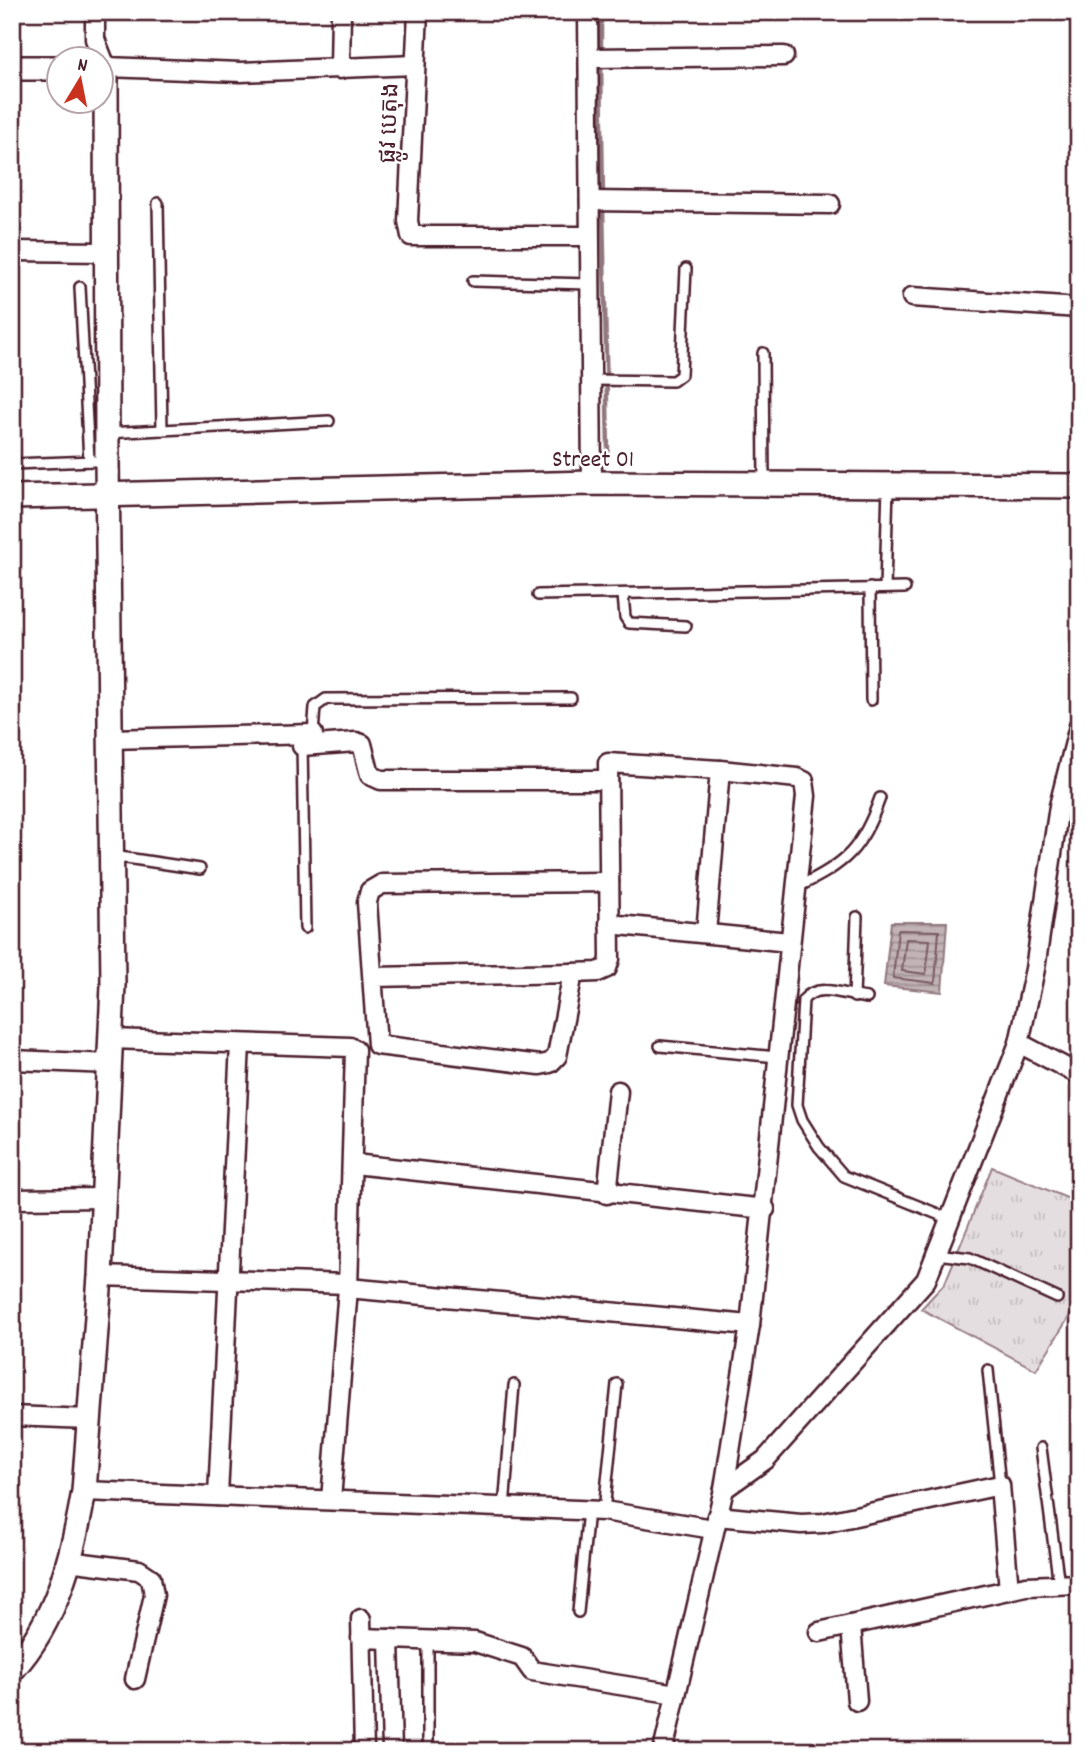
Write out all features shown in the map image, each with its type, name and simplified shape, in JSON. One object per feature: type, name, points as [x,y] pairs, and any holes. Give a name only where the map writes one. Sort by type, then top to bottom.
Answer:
[{"type":"street","points":[[95,12],[94,39],[96,46]]},
{"type":"street","points":[[340,69],[341,12]]},
{"type":"street","name":"ផ្លូវ បេតុង","points":[[418,12],[408,220],[411,236],[589,236]]},
{"type":"street","points":[[588,12],[601,201],[589,236],[596,380],[592,483]]},
{"type":"street","points":[[592,58],[784,56]]},
{"type":"street","points":[[116,67],[241,72],[415,65]]},
{"type":"street","points":[[12,68],[46,68]]},
{"type":"street","points":[[12,1671],[26,1656],[52,1613],[68,1561],[84,1491],[100,1276],[111,1064],[113,856],[107,496],[98,461],[107,433],[105,116]]},
{"type":"street","points":[[601,201],[830,204]]},
{"type":"street","points":[[12,251],[106,252]]},
{"type":"street","points":[[912,297],[1079,309]]},
{"type":"street","name":"Street 01","points":[[12,497],[592,483],[1079,486]]},
{"type":"street","points":[[724,1489],[765,1460],[926,1280],[1019,1043],[1079,726]]},
{"type":"street","points":[[110,739],[305,738],[356,742],[362,744],[370,775],[381,780],[608,780]]},
{"type":"street","points":[[374,977],[573,973],[598,972],[607,968],[610,959],[608,763],[786,775],[804,781],[806,796],[777,1057],[765,1209],[750,1325],[724,1489],[663,1751]]},
{"type":"street","points":[[706,933],[720,770]]},
{"type":"street","points":[[1070,775],[1079,805]]},
{"type":"street","points":[[573,973],[557,1056],[550,1063],[540,1065],[377,1045],[367,902],[370,891],[382,884],[609,882]]},
{"type":"street","points":[[609,924],[789,942]]},
{"type":"street","points":[[111,1039],[350,1047],[355,1050],[354,1164],[348,1286],[331,1500]]},
{"type":"street","points":[[1019,1043],[1076,1073]]},
{"type":"street","points":[[218,1496],[240,1044]]},
{"type":"street","points":[[12,1060],[111,1064]]},
{"type":"street","points":[[607,1194],[618,1091]]},
{"type":"street","points":[[354,1164],[607,1194],[765,1209]]},
{"type":"street","points":[[12,1199],[104,1198]]},
{"type":"street","points":[[100,1276],[227,1279],[348,1286],[750,1325]]},
{"type":"street","points":[[12,1416],[88,1419]]},
{"type":"street","points":[[84,1491],[596,1510],[715,1523],[801,1524],[823,1523],[999,1485],[1009,1590]]},
{"type":"street","points":[[68,1561],[139,1570],[151,1578],[154,1595],[135,1679]]},
{"type":"street","points":[[819,1632],[1009,1590],[1079,1584]]},
{"type":"street","points":[[361,1619],[364,1751]]},
{"type":"street","points":[[851,1625],[857,1701]]},
{"type":"street","points":[[361,1638],[475,1642],[522,1657],[531,1671],[676,1694]]},
{"type":"street","points":[[389,1639],[393,1751]]},
{"type":"lane","points":[[158,203],[162,430]]},
{"type":"lane","points":[[596,380],[673,381],[681,375],[686,269]]},
{"type":"lane","points":[[472,281],[590,284]]},
{"type":"lane","points":[[12,464],[98,461],[80,287]]},
{"type":"lane","points":[[763,353],[764,485]]},
{"type":"lane","points":[[107,433],[329,421]]},
{"type":"lane","points":[[885,588],[888,486]]},
{"type":"lane","points":[[870,588],[871,700]]},
{"type":"lane","points":[[538,594],[623,595],[905,588]]},
{"type":"lane","points":[[623,595],[625,617],[629,623],[686,626]]},
{"type":"lane","points":[[305,928],[305,738],[315,707],[326,699],[571,698]]},
{"type":"lane","points":[[795,887],[821,876],[854,852],[869,829],[880,798]]},
{"type":"lane","points":[[113,856],[200,869]]},
{"type":"lane","points":[[854,997],[857,917]]},
{"type":"lane","points":[[867,998],[825,989],[817,990],[803,1000],[797,1086],[797,1105],[802,1120],[819,1147],[844,1176],[950,1219]]},
{"type":"lane","points":[[660,1046],[777,1057]]},
{"type":"lane","points":[[936,1254],[970,1258],[1057,1298]]},
{"type":"lane","points":[[988,1370],[999,1485]]},
{"type":"lane","points":[[578,1612],[617,1384]]},
{"type":"lane","points":[[504,1508],[514,1385]]},
{"type":"lane","points":[[1041,1448],[1059,1585]]},
{"type":"lane","points":[[428,1640],[428,1751]]},
{"type":"green space","points":[[992,1167],[1079,1203],[1079,1301],[1036,1370],[921,1309],[945,1283]]},
{"type":"water","points":[[891,922],[947,922],[942,992],[884,986]]},
{"type":"waterway","points":[[601,12],[601,53]]},
{"type":"waterway","points":[[601,62],[603,197]]},
{"type":"waterway","points":[[603,206],[608,451]]}]
